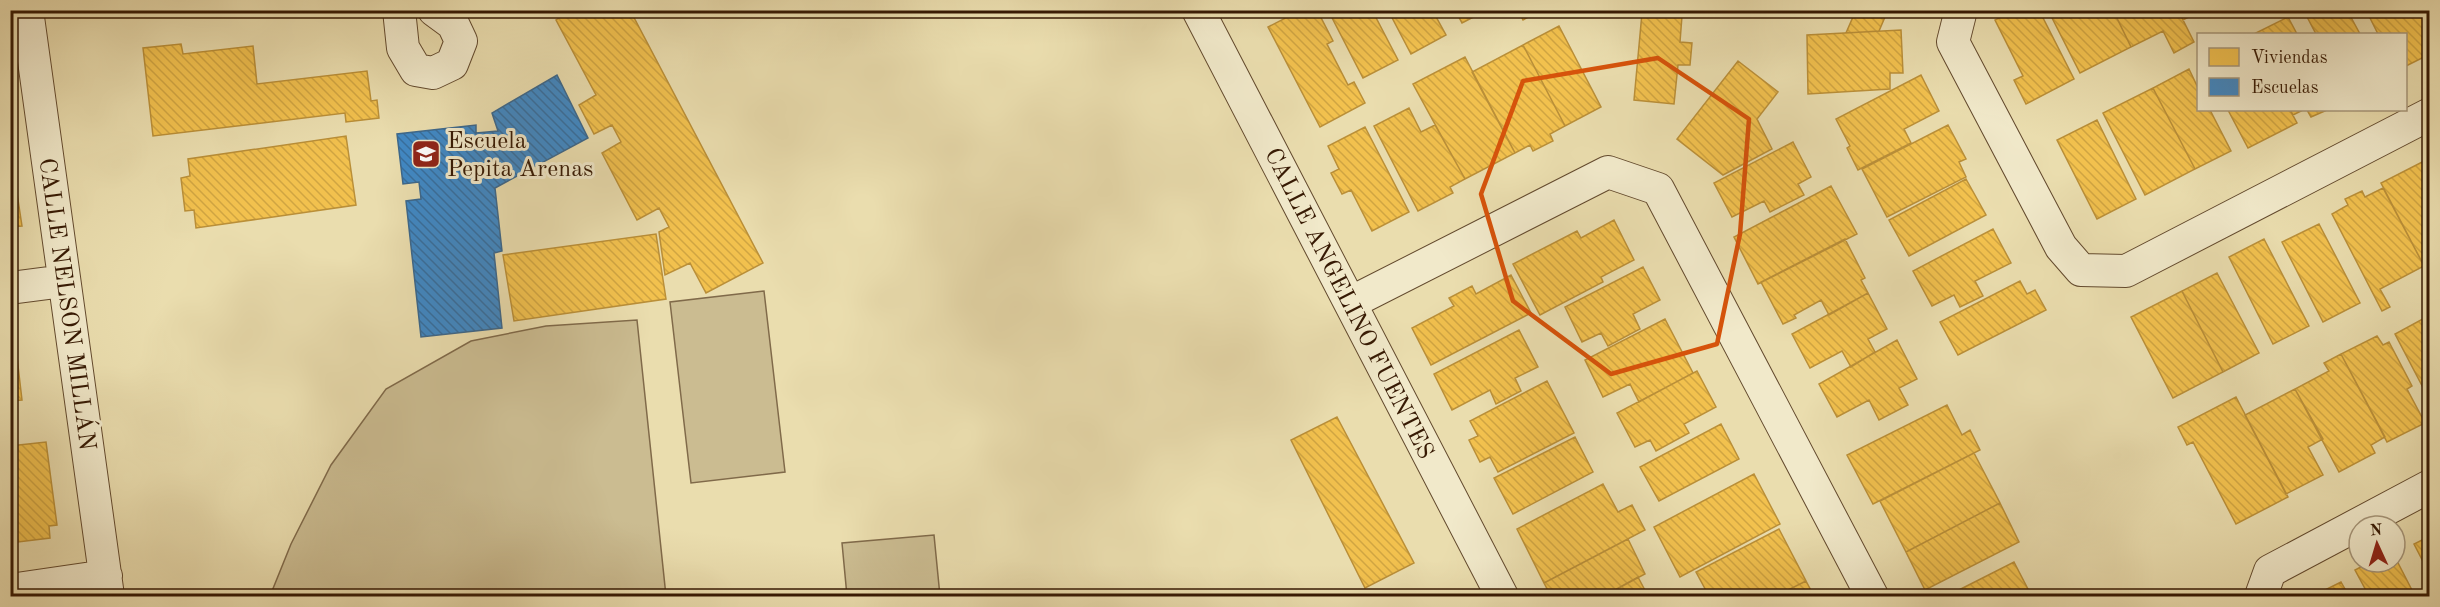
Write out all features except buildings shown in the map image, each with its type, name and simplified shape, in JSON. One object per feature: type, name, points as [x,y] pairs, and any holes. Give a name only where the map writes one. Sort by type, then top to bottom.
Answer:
[{"type":"street","name":"CALLE NELSON MILLÁN","points":[[27,10],[107,586]]},
{"type":"street","points":[[399,10],[404,48],[416,70],[433,73],[452,64],[461,41],[453,24],[434,10]]},
{"type":"street","name":"CALLE ANGELINO FUENTES","points":[[1198,10],[1500,596]]},
{"type":"street","points":[[1961,10],[1953,42],[2061,247],[2081,270],[2126,271],[2430,114]]},
{"type":"street","points":[[1350,303],[1608,172],[1658,189],[1872,597]]},
{"type":"street","points":[[10,288],[64,281]]},
{"type":"street","points":[[2261,597],[2270,571],[2430,486]]},
{"type":"street","points":[[10,590],[107,586]]},
{"type":"highlighted area","points":[[1658,58],[1749,119],[1740,234],[1717,344],[1611,374],[1513,301],[1481,194],[1523,81]]},
{"type":"shaded area","points":[[764,291],[785,472],[691,483],[670,302]]},
{"type":"shaded area","points":[[637,320],[666,596],[270,596],[291,544],[331,465],[386,389],[471,341],[546,326]]},
{"type":"shaded area","points":[[934,535],[940,596],[847,596],[842,543]]},
{"type":"place","name":"Escuela Pepita Arenas","points":[[426,154]]}]
